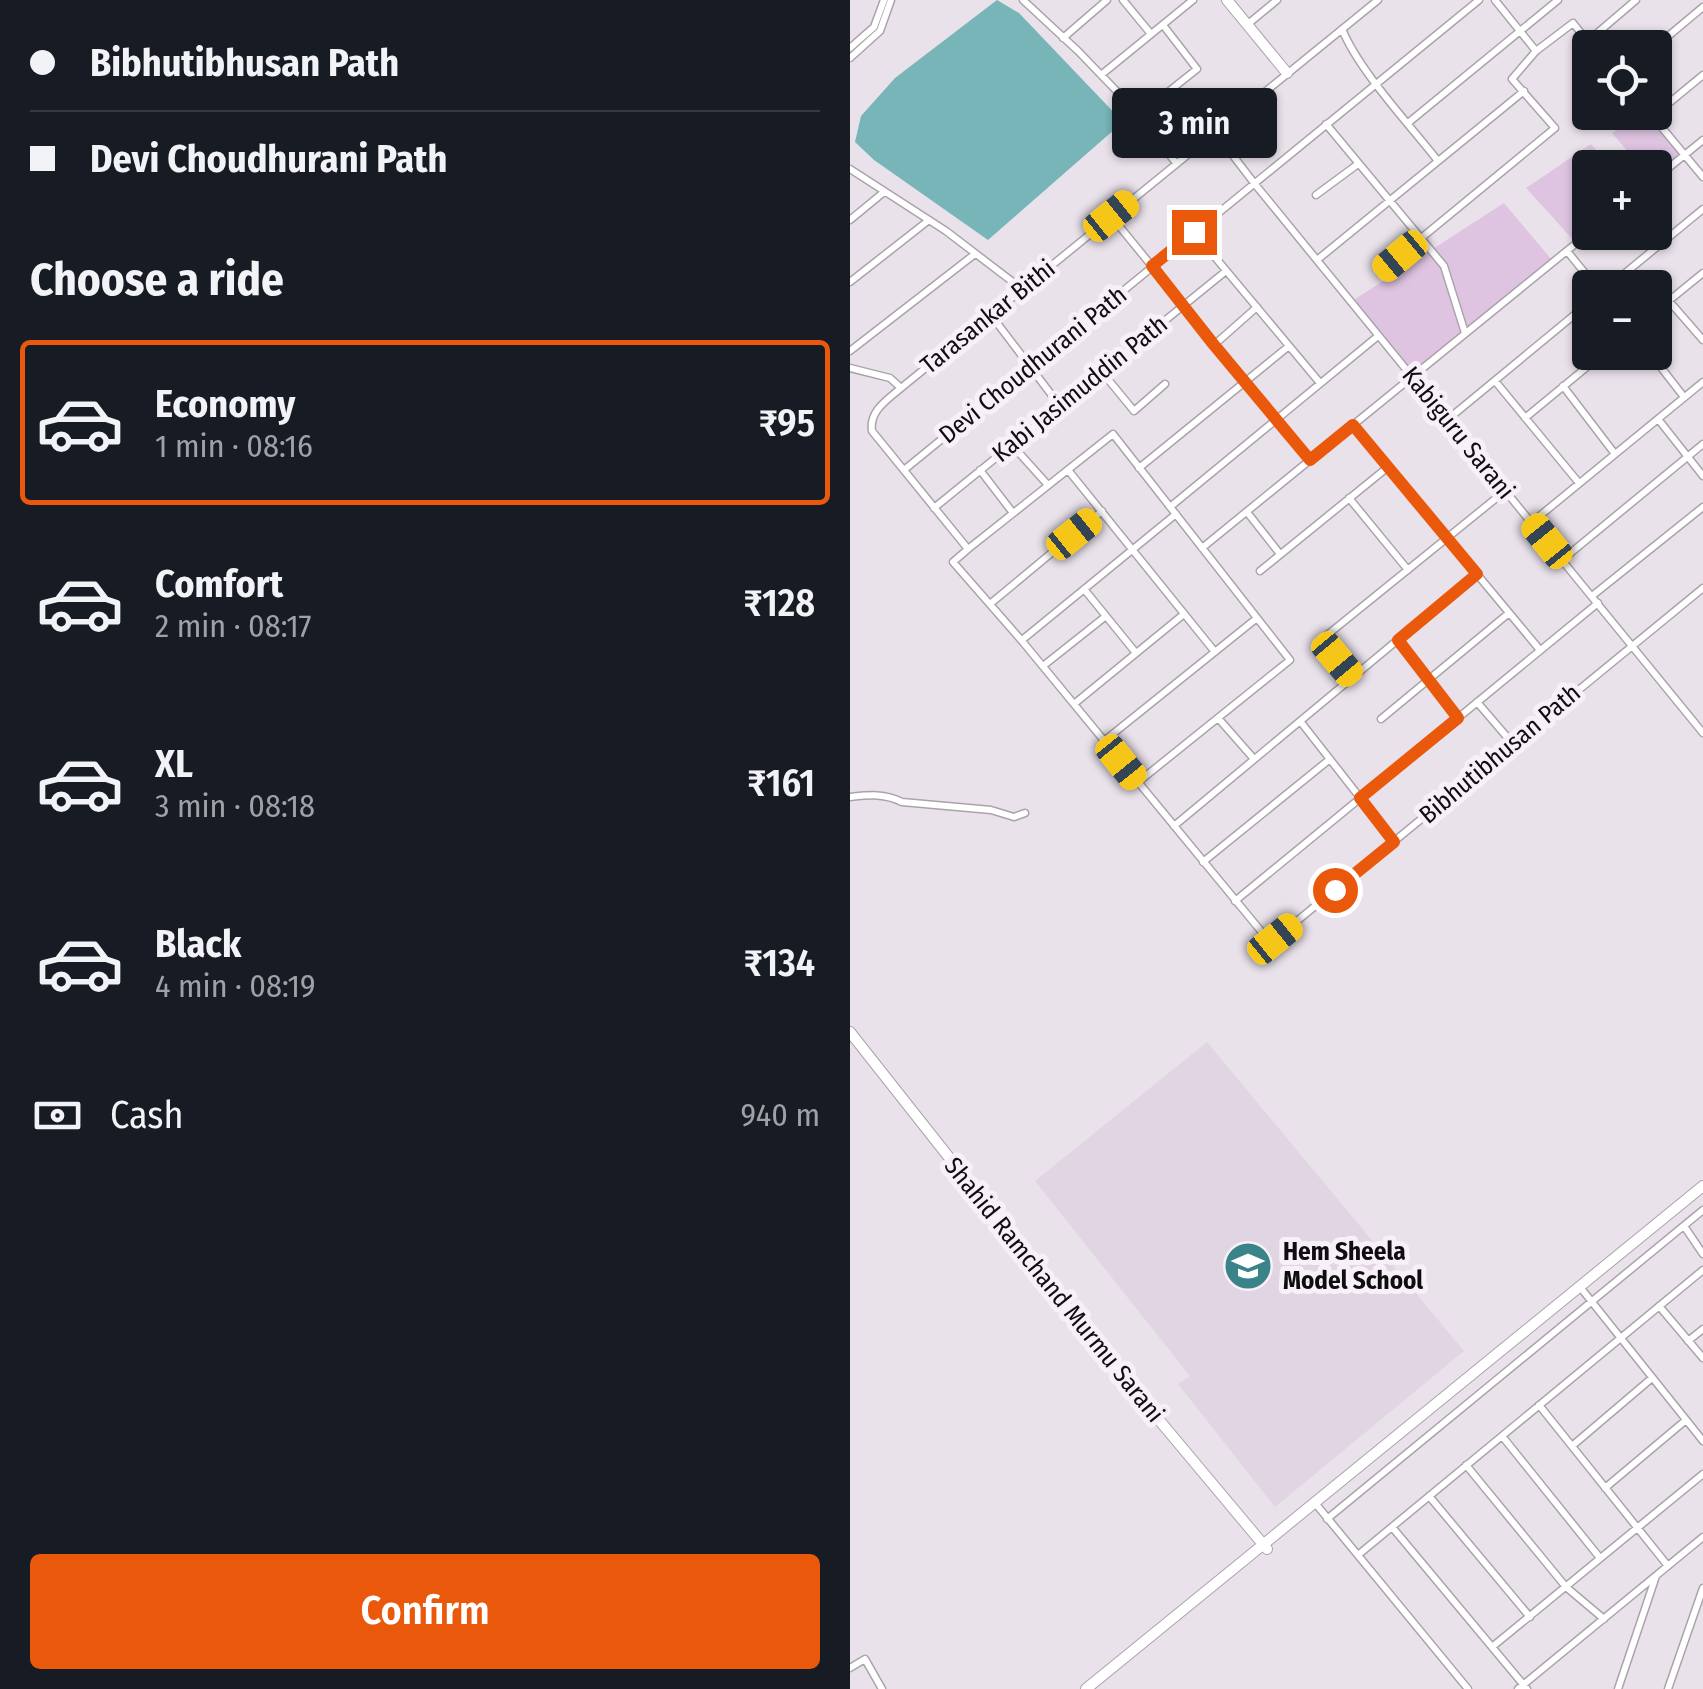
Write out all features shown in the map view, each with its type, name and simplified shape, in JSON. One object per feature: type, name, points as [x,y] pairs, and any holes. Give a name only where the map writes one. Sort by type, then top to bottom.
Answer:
[{"type":"street","points":[[850,48],[874,27],[887,0]]},
{"type":"street","points":[[850,58],[880,31],[887,0]]},
{"type":"street","points":[[1063,38],[1107,0]]},
{"type":"street","points":[[1124,0],[1151,34]]},
{"type":"street","points":[[1101,75],[1194,0]]},
{"type":"street","points":[[1227,0],[1287,73]]},
{"type":"street","points":[[1247,24],[1277,0]]},
{"type":"street","name":"Tarasankar Bithi","points":[[904,470],[872,431],[870,420],[876,410],[1378,0]]},
{"type":"street","name":"Devi Choudhurani Path","points":[[904,470],[1479,0]]},
{"type":"street","points":[[1495,0],[1536,51]]},
{"type":"street","points":[[1408,123],[1558,0]]},
{"type":"street","points":[[1605,30],[1636,0]]},
{"type":"street","points":[[1027,2],[1101,75],[1176,163]]},
{"type":"street","points":[[1672,33],[1703,8]]},
{"type":"street","points":[[1380,272],[1554,128],[1512,79],[1536,51],[1572,23],[1578,30]]},
{"type":"street","points":[[1138,116],[1197,69],[1162,25]]},
{"type":"street","points":[[1342,30],[1377,83],[1438,161]]},
{"type":"street","points":[[1672,98],[1703,75]]},
{"type":"street","points":[[1317,260],[1524,91]]},
{"type":"street","points":[[1326,124],[1444,266],[1465,334]]},
{"type":"street","points":[[1663,130],[1703,177]]},
{"type":"street","name":"Kabiguru Sarani","points":[[1215,132],[1703,733]]},
{"type":"street","points":[[1672,165],[1703,140]]},
{"type":"street","points":[[1316,196],[1358,164]]},
{"type":"street","points":[[850,169],[929,220],[1022,289]]},
{"type":"street","points":[[850,220],[884,192]]},
{"type":"street","points":[[1629,270],[1703,208]]},
{"type":"street","points":[[1111,216],[1310,460]]},
{"type":"street","points":[[850,282],[929,220]]},
{"type":"street","points":[[1194,232],[1320,383]]},
{"type":"street","points":[[1202,548],[1572,246]]},
{"type":"street","points":[[1567,250],[1582,270]]},
{"type":"street","points":[[850,351],[976,254]]},
{"type":"street","name":"Kabi Jasimuddin Path","points":[[934,508],[1226,271]]},
{"type":"street","points":[[1672,299],[1703,273]]},
{"type":"street","points":[[1672,304],[1703,340]]},
{"type":"street","points":[[1214,345],[1257,308]]},
{"type":"street","points":[[990,314],[1060,406]]},
{"type":"street","points":[[1447,420],[1572,317]]},
{"type":"street","points":[[1022,641],[1132,550],[1275,420],[1378,336]]},
{"type":"street","points":[[1139,468],[1289,346]]},
{"type":"street","points":[[850,368],[890,378],[900,388]]},
{"type":"street","points":[[1525,418],[1583,370]]},
{"type":"street","points":[[1663,370],[1684,397]]},
{"type":"street","points":[[1102,372],[1134,411],[1164,384]]},
{"type":"street","points":[[1494,381],[1579,483]]},
{"type":"street","points":[[1532,522],[1703,382]]},
{"type":"street","points":[[1563,386],[1616,454]]},
{"type":"street","points":[[1658,419],[1703,476]]},
{"type":"street","points":[[1353,425],[1540,650]]},
{"type":"street","points":[[1138,782],[1290,660],[1113,434],[953,562],[1236,901],[1540,650],[1703,508]]},
{"type":"street","points":[[1562,560],[1703,444]]},
{"type":"street","points":[[1012,445],[1048,486]]},
{"type":"street","points":[[1260,571],[1388,467]]},
{"type":"street","points":[[904,470],[968,549]]},
{"type":"street","points":[[980,470],[1014,513]]},
{"type":"street","points":[[1068,470],[1215,652]]},
{"type":"street","points":[[1352,678],[1321,640],[1505,490]]},
{"type":"street","points":[[1349,498],[1408,570]]},
{"type":"street","points":[[990,604],[1102,512]]},
{"type":"street","points":[[1247,512],[1280,554]]},
{"type":"street","points":[[1173,826],[1477,574]]},
{"type":"street","name":"Bibhutibhusan Path","points":[[1236,901],[1265,936],[1275,939],[1703,588]]},
{"type":"street","points":[[1084,589],[1136,653]]},
{"type":"street","points":[[1381,719],[1509,613]]},
{"type":"street","points":[[1074,704],[1184,614]]},
{"type":"street","points":[[1042,666],[1106,616]]},
{"type":"street","points":[[1104,742],[1257,618]]},
{"type":"street","points":[[1398,640],[1458,718]]},
{"type":"street","points":[[1477,702],[1513,744]]},
{"type":"street","points":[[1218,718],[1254,759]]},
{"type":"street","points":[[1300,721],[1394,842]]},
{"type":"street","points":[[1203,862],[1330,759]]},
{"type":"street","points":[[850,797],[879,794],[902,802],[992,810],[1014,816],[1025,813]]},
{"type":"street","name":"Shahid Ramchand Murmu Sarani","points":[[850,1032],[1112,1365],[1265,1546]]},
{"type":"street","points":[[1086,1689],[1703,1189]]},
{"type":"street","points":[[1326,1519],[1703,1210]]},
{"type":"street","points":[[1684,1226],[1703,1254]]},
{"type":"street","points":[[1358,1555],[1703,1270]]},
{"type":"street","points":[[1581,1289],[1703,1441]]},
{"type":"street","points":[[1660,1306],[1703,1358]]},
{"type":"street","points":[[1688,1341],[1703,1329]]},
{"type":"street","points":[[1572,1446],[1652,1378]]},
{"type":"street","points":[[1539,1405],[1668,1566]]},
{"type":"street","points":[[1606,1488],[1686,1420]]},
{"type":"street","points":[[1502,1436],[1600,1558]]},
{"type":"street","points":[[1466,1466],[1566,1587],[1604,1618]]},
{"type":"street","points":[[1492,1648],[1703,1474]]},
{"type":"street","points":[[1429,1496],[1530,1616]]},
{"type":"street","points":[[1316,1505],[1468,1689]]},
{"type":"street","points":[[1392,1527],[1523,1688],[1703,1536]]},
{"type":"street","points":[[1096,1689],[1265,1546]]},
{"type":"street","points":[[1618,1689],[1657,1574]]},
{"type":"street","points":[[1668,1689],[1703,1588]]},
{"type":"street","points":[[850,1668],[865,1659],[882,1689]]},
{"type":"shaded area","points":[[1663,130],[1683,154],[1672,163],[1672,150],[1626,150],[1612,133]]},
{"type":"shaded area","points":[[1572,157],[1572,239],[1526,188]]},
{"type":"shaded area","points":[[1504,203],[1552,260],[1412,377],[1352,301]]},
{"type":"shaded area","name":"Hem Sheela Model School","points":[[1207,1042],[1464,1351],[1275,1507],[1178,1384],[1190,1376],[1035,1181]]},
{"type":"water","points":[[997,0],[1019,13],[1123,122],[988,240],[874,160],[855,142],[861,116],[895,78]]},
{"type":"place","name":"Hem Sheela Model School","points":[[1248,1266]]},
{"type":"route","points":[[1194,232],[1152,266],[1275,420],[1310,460],[1353,425],[1477,574],[1398,640],[1458,718],[1360,798],[1394,842],[1335,890]]}]
